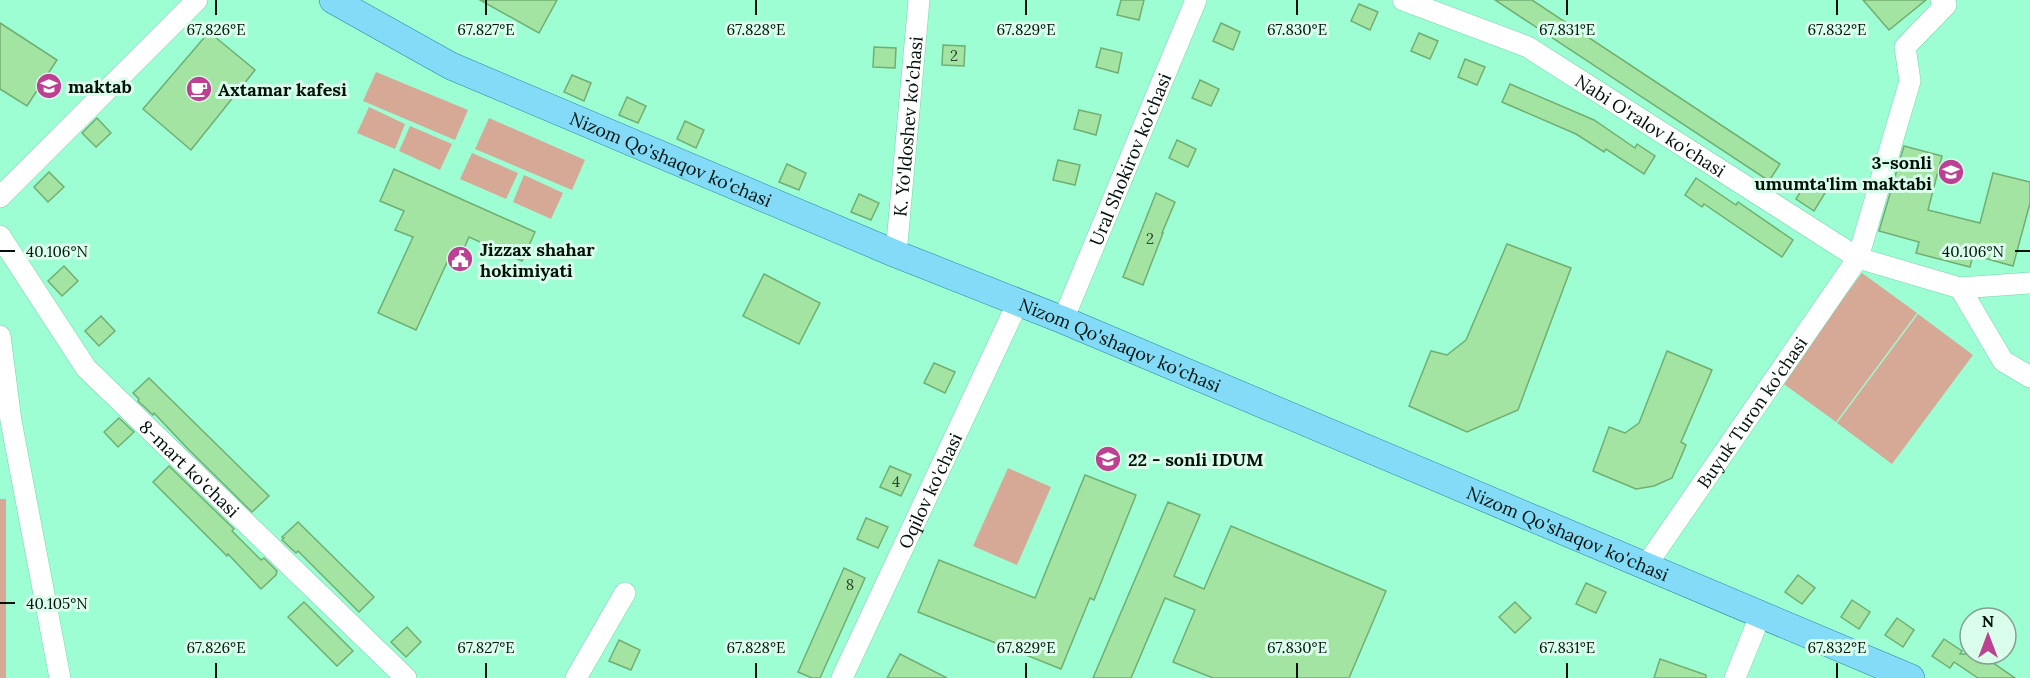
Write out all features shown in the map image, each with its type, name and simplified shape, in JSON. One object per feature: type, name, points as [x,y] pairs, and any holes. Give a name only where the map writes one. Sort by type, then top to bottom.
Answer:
[{"type":"main road","name":"Nizom Qo'shaqov ko'chasi","points":[[333,0],[451,66],[896,254],[1063,320],[1911,678]]},
{"type":"street","points":[[0,197],[196,0]]},
{"type":"street","name":"K. Yo'ldoshev ko'chasi","points":[[896,254],[919,0]]},
{"type":"street","name":"Ural Shokirov ko'chasi","points":[[1063,320],[1196,0]]},
{"type":"street","name":"Nabi O'ralov ko'chasi","points":[[1403,0],[1528,47],[1858,258],[1960,288]]},
{"type":"street","name":"Buyuk Turon ko'chasi","points":[[1645,567],[1858,258],[1910,81],[1905,47],[1946,5],[1941,0]]},
{"type":"street","name":"8-mart ko'chasi","points":[[0,236],[86,368],[406,678]]},
{"type":"street","points":[[2030,282],[1960,288],[2003,361],[2030,377]]},
{"type":"street","name":"Oqilov ko'chasi","points":[[842,678],[1018,302]]},
{"type":"street","points":[[0,336],[5,428],[60,678]]},
{"type":"street","points":[[576,678],[625,592]]},
{"type":"street","points":[[1735,678],[1760,616]]},
{"type":"shaded area","points":[[376,72],[468,110],[455,140],[363,101]]},
{"type":"shaded area","points":[[369,107],[405,124],[395,149],[357,133]]},
{"type":"shaded area","points":[[489,118],[585,160],[572,190],[475,149]]},
{"type":"shaded area","points":[[410,126],[452,144],[440,170],[399,151]]},
{"type":"shaded area","points":[[472,153],[518,173],[506,199],[460,179]]},
{"type":"shaded area","points":[[524,175],[563,193],[551,219],[513,202]]},
{"type":"shaded area","points":[[1862,273],[1917,313],[1836,422],[1781,382]]},
{"type":"shaded area","points":[[1918,314],[1973,355],[1892,464],[1837,423]]},
{"type":"shaded area","points":[[1008,468],[1051,487],[1017,565],[973,546]]},
{"type":"shaded area","points":[[0,499],[6,499],[6,678],[0,678]]},
{"type":"building","points":[[480,0],[557,0],[539,33]]},
{"type":"building","points":[[1121,0],[1144,0],[1139,20],[1117,15]]},
{"type":"building","points":[[1495,0],[1532,0],[1780,164],[1769,181]]},
{"type":"building","points":[[1863,0],[1926,0],[1889,30]]},
{"type":"building","points":[[1359,4],[1378,12],[1370,30],[1351,21]]},
{"type":"building","points":[[0,23],[57,60],[27,106],[0,89]]},
{"type":"building","points":[[1221,23],[1240,32],[1233,50],[1213,41]]},
{"type":"building","name":"Axtamar kafesi","points":[[209,32],[255,70],[191,150],[143,109]]},
{"type":"building","points":[[1419,33],[1438,41],[1430,59],[1411,51]]},
{"type":"building","points":[[943,45],[965,46],[964,66],[942,65]]},
{"type":"building","points":[[874,47],[896,48],[895,68],[873,67]]},
{"type":"building","points":[[1101,48],[1122,53],[1118,73],[1096,67]]},
{"type":"building","points":[[1465,59],[1485,67],[1477,85],[1458,77]]},
{"type":"building","points":[[572,75],[591,83],[584,101],[564,92]]},
{"type":"building","points":[[1200,80],[1219,89],[1211,106],[1192,98]]},
{"type":"building","points":[[1510,84],[1594,120],[1635,148],[1637,144],[1655,156],[1644,174],[1606,149],[1604,152],[1576,134],[1502,102]]},
{"type":"building","points":[[627,97],[646,106],[638,123],[619,115]]},
{"type":"building","points":[[1079,110],[1101,115],[1096,135],[1074,129]]},
{"type":"building","points":[[97,118],[111,133],[96,147],[82,133]]},
{"type":"building","points":[[685,121],[704,130],[696,148],[677,139]]},
{"type":"building","points":[[1177,140],[1196,149],[1188,167],[1169,158]]},
{"type":"building","points":[[1904,146],[1942,156],[1928,210],[1980,223],[1993,173],[2030,182],[2030,203],[2013,266],[1973,255],[1970,267],[1916,253],[1919,242],[1879,231]]},
{"type":"building","points":[[1058,160],[1080,165],[1075,185],[1053,180]]},
{"type":"building","points":[[787,164],[806,173],[799,190],[779,182]]},
{"type":"building","points":[[394,169],[535,232],[522,261],[469,237],[458,262],[449,258],[416,330],[378,313],[413,237],[395,230],[404,211],[380,201]]},
{"type":"building","points":[[49,172],[64,187],[48,202],[34,187]]},
{"type":"building","points":[[1696,178],[1736,205],[1738,202],[1793,240],[1782,257],[1704,204],[1702,207],[1685,195]]},
{"type":"building","points":[[1807,181],[1825,193],[1814,211],[1796,199]]},
{"type":"building","points":[[1156,193],[1175,202],[1143,285],[1123,277]]},
{"type":"building","points":[[859,194],[879,203],[871,220],[851,212]]},
{"type":"building","points":[[1507,244],[1571,268],[1518,410],[1467,432],[1409,406],[1431,351],[1447,355],[1466,340]]},
{"type":"building","points":[[64,266],[78,281],[62,296],[48,281]]},
{"type":"building","points":[[764,274],[820,303],[799,344],[743,316]]},
{"type":"building","points":[[101,316],[115,331],[99,346],[85,331]]},
{"type":"building","points":[[1667,351],[1712,370],[1681,442],[1686,445],[1672,478],[1654,486],[1636,489],[1593,471],[1609,427],[1625,433],[1639,423]]},
{"type":"building","points":[[934,363],[955,372],[945,393],[924,383]]},
{"type":"building","points":[[149,378],[269,496],[252,512],[154,413],[153,415],[138,401],[139,399],[133,393]]},
{"type":"building","points":[[119,418],[134,432],[118,447],[104,432]]},
{"type":"building","points":[[169,466],[234,529],[232,531],[261,560],[264,558],[277,571],[276,575],[261,589],[153,482]]},
{"type":"building","points":[[890,466],[911,475],[901,496],[880,487]]},
{"type":"building","points":[[1085,475],[1136,495],[1094,600],[1090,598],[1061,669],[918,612],[939,560],[1035,598]]},
{"type":"building","points":[[1168,502],[1200,515],[1174,576],[1204,589],[1231,526],[1386,591],[1349,678],[1213,678],[1173,662],[1195,610],[1165,598],[1131,678],[1093,678]]},
{"type":"building","points":[[866,518],[888,527],[878,548],[857,539]]},
{"type":"building","points":[[298,522],[374,597],[359,612],[298,551],[296,553],[282,540],[284,538],[282,537]]},
{"type":"building","points":[[844,568],[865,578],[820,678],[812,678],[798,672]]},
{"type":"building","points":[[1798,575],[1815,588],[1802,604],[1785,592]]},
{"type":"building","points":[[1586,583],[1606,592],[1596,613],[1576,604]]},
{"type":"building","points":[[1852,600],[1870,612],[1859,629],[1841,617]]},
{"type":"building","points":[[304,602],[353,651],[337,666],[288,617]]},
{"type":"building","points":[[1515,602],[1531,618],[1515,633],[1499,617]]},
{"type":"building","points":[[1897,618],[1914,630],[1903,647],[1885,635]]},
{"type":"building","points":[[407,627],[421,642],[406,657],[391,642]]},
{"type":"building","points":[[1944,639],[1958,648],[1958,665],[1954,662],[1950,668],[1932,656]]},
{"type":"building","points":[[619,640],[640,650],[631,670],[609,661]]},
{"type":"building","points":[[900,654],[947,678],[887,678]]},
{"type":"building","points":[[1660,659],[1706,675],[1706,678],[1654,678]]},
{"type":"building","points":[[1960,666],[1998,666],[2015,678],[1978,678]]},
{"type":"place","name":"maktab","points":[[49,86]]},
{"type":"place","name":"Axtamar kafesi","points":[[199,89]]},
{"type":"place","name":"3-sonli umumta'lim maktabi","points":[[1951,172]]},
{"type":"place","name":"Jizzax shahar hokimiyati","points":[[460,259]]},
{"type":"place","name":"22 - sonli IDUM","points":[[1108,459]]}]
